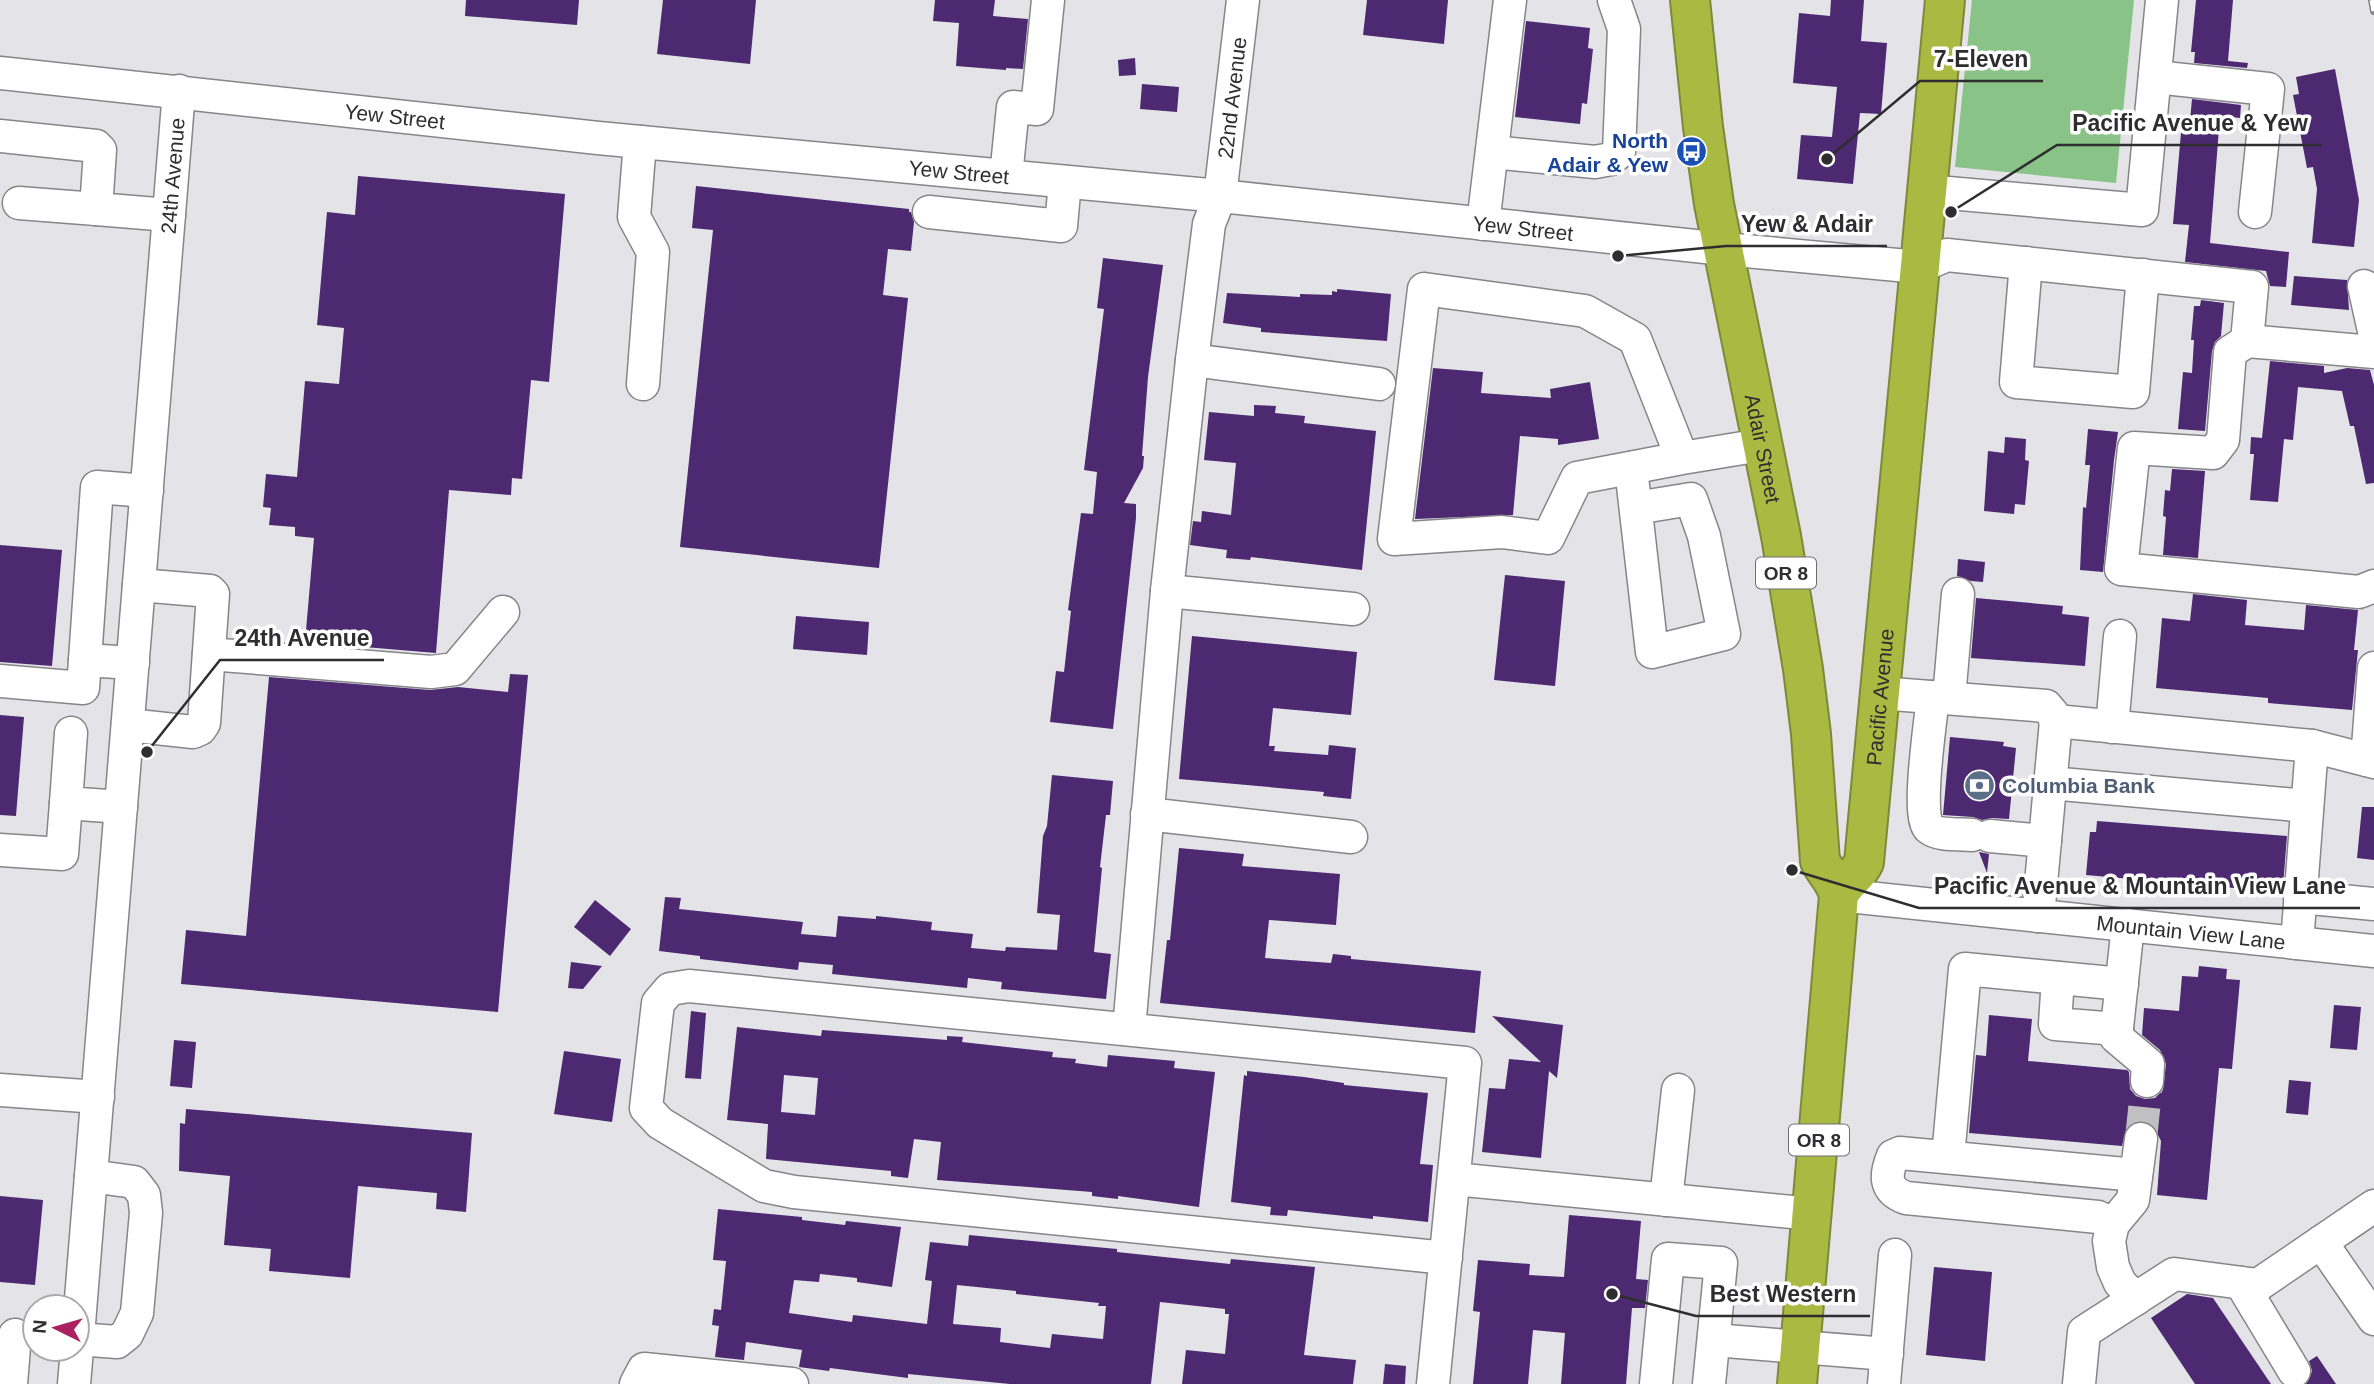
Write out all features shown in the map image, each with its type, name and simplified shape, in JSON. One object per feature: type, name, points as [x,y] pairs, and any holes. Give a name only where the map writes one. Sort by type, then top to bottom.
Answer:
[{"type":"highway","name":"Adair Street","points":[[1690,0],[1714,204],[1781,536],[1803,669],[1811,734],[1820,860],[1824,870],[1837,886],[1839,895]]},
{"type":"highway","name":"Pacific Avenue","points":[[1839,895],[1843,887],[1860,871],[1864,862],[1945,0]]},
{"type":"highway","name":"OR 8","points":[[1797,1384],[1839,895]]},
{"type":"street","points":[[1006,176],[1013,107],[1037,109],[1048,0]]},
{"type":"street","name":"22nd Avenue","points":[[1129,1030],[1167,591],[1192,360],[1209,224],[1220,196],[1243,0]]},
{"type":"street","points":[[1483,224],[1510,0]]},
{"type":"street","points":[[1492,152],[1595,162],[1611,159],[1619,152],[1624,29],[1614,0]]},
{"type":"street","points":[[1926,191],[2142,210],[2162,0]]},
{"type":"street","name":"Yew Street","points":[[0,74],[640,142],[1220,196],[1919,267]]},
{"type":"street","points":[[2155,77],[2268,89],[2255,212]]},
{"type":"street","name":"24th Avenue","points":[[81,1293],[179,91]]},
{"type":"street","points":[[0,136],[96,146],[100,150],[96,209]]},
{"type":"street","points":[[640,142],[634,217],[653,252],[643,384]]},
{"type":"street","points":[[929,212],[1061,226],[1065,182]]},
{"type":"street","points":[[19,203],[169,215]]},
{"type":"street","points":[[1919,267],[1947,255],[2252,287],[2247,341]]},
{"type":"street","points":[[2026,263],[2016,382],[2133,392],[2143,275]]},
{"type":"street","points":[[2364,286],[2374,331]]},
{"type":"street","points":[[1682,458],[1635,340],[1586,311],[1424,289],[1394,539],[1502,532],[1548,538],[1577,478],[1761,445]]},
{"type":"street","points":[[2374,352],[2247,341],[2230,352],[2223,440],[2213,453],[2134,448],[2121,569],[2359,592],[2374,586]]},
{"type":"street","points":[[1192,360],[1379,384]]},
{"type":"street","points":[[1631,468],[1651,652],[1724,634],[1704,536],[1691,499],[1636,508]]},
{"type":"street","points":[[0,681],[83,688],[97,487],[147,491]]},
{"type":"street","points":[[128,725],[193,732],[200,729],[204,723],[214,598],[210,591],[139,585]]},
{"type":"street","points":[[1167,591],[1353,609]]},
{"type":"street","points":[[1958,594],[1923,800],[1925,822],[1930,829],[1936,831],[2045,841]]},
{"type":"street","points":[[209,654],[431,672],[455,669],[503,612]]},
{"type":"street","points":[[2112,727],[2120,636]]},
{"type":"street","points":[[85,660],[133,663]]},
{"type":"street","points":[[2056,721],[2312,747],[2370,761],[2374,668]]},
{"type":"street","points":[[1879,693],[2046,706],[2052,713],[2056,721],[2038,916]]},
{"type":"street","points":[[0,850],[62,854],[71,733]]},
{"type":"street","points":[[2297,943],[2312,747]]},
{"type":"street","points":[[2050,783],[2307,806]]},
{"type":"street","points":[[66,803],[121,807]]},
{"type":"street","points":[[1147,814],[1351,837]]},
{"type":"street","name":"Mountain View Lane","points":[[1839,895],[2374,951]]},
{"type":"street","points":[[2300,897],[2374,904]]},
{"type":"street","points":[[2128,925],[2116,1037],[2148,1064],[2147,1081]]},
{"type":"street","points":[[1948,1157],[1965,969],[2122,984]]},
{"type":"street","points":[[2058,978],[2055,1024],[2117,1029]]},
{"type":"street","points":[[1433,1384],[1446,1258],[1454,1180],[1465,1063],[689,986],[670,989],[658,1003],[646,1108],[660,1123],[764,1186],[794,1192],[1446,1258]]},
{"type":"street","points":[[0,1090],[97,1097]]},
{"type":"street","points":[[1666,1200],[1678,1090]]},
{"type":"street","points":[[2136,1298],[2120,1283],[2113,1266],[2109,1241],[2113,1224],[2133,1200],[2141,1139]]},
{"type":"street","points":[[2113,1224],[2098,1217],[1906,1198],[1896,1195],[1890,1188],[1887,1173],[1893,1156],[1900,1153],[2136,1175]]},
{"type":"street","points":[[91,1176],[134,1182],[144,1195],[146,1213],[137,1312],[127,1334],[117,1342],[91,1340]]},
{"type":"street","points":[[1454,1180],[1812,1214]]},
{"type":"street","points":[[2080,1384],[2084,1332],[2174,1274],[2258,1285],[2374,1206]]},
{"type":"street","points":[[2321,1242],[2374,1319]]},
{"type":"street","points":[[1714,1340],[1800,1347],[1886,1369],[1895,1255]]},
{"type":"street","points":[[1656,1384],[1668,1259],[1721,1263],[1709,1384]]},
{"type":"street","points":[[2241,1283],[2294,1371]]},
{"type":"street","points":[[11,1384],[17,1335]]},
{"type":"street","name":"24th Avenue","points":[[74,1384],[76,1363]]},
{"type":"street","points":[[636,1384],[644,1369],[792,1384]]},
{"type":"green space","points":[[1972,0],[2134,0],[2116,183],[1955,167]]},
{"type":"building","points":[[466,0],[579,0],[577,25],[465,16]]},
{"type":"building","points":[[663,0],[756,0],[750,64],[657,54]]},
{"type":"building","points":[[935,0],[995,0],[993,16],[1028,19],[1023,69],[956,66],[959,23],[933,21]]},
{"type":"building","points":[[1367,0],[1448,0],[1444,44],[1363,35]]},
{"type":"building","points":[[1831,0],[1864,0],[1861,41],[1887,43],[1881,114],[1860,113],[1853,184],[1797,179],[1801,135],[1832,137],[1837,87],[1793,83],[1799,13],[1830,16]]},
{"type":"building","points":[[2196,0],[2233,0],[2228,61],[2248,63],[2247,68],[2194,63],[2195,52],[2191,52]]},
{"type":"building","points":[[1526,21],[1590,28],[1588,48],[1593,49],[1587,104],[1582,103],[1580,124],[1515,117]]},
{"type":"building","points":[[1135,58],[1136,75],[1119,76],[1118,60]]},
{"type":"building","points":[[2335,69],[2359,200],[2354,247],[2312,243],[2317,189],[2313,167],[2307,168],[2293,95],[2299,94],[2296,77]]},
{"type":"building","points":[[1142,84],[1179,87],[1177,112],[1140,109]]},
{"type":"building","points":[[2192,99],[2241,105],[2240,118],[2220,116],[2210,243],[2289,252],[2286,287],[2270,286],[2266,271],[2185,262],[2189,225],[2173,224],[2182,121],[2190,121]]},
{"type":"building","points":[[358,176],[565,194],[549,382],[531,380],[522,479],[512,478],[511,495],[449,490],[436,653],[305,642],[314,538],[295,536],[295,527],[269,525],[271,508],[263,507],[266,474],[297,477],[305,381],[339,384],[344,328],[317,325],[327,212],[355,215]]},
{"type":"building","points":[[696,186],[909,209],[911,212],[914,222],[911,251],[888,249],[883,295],[908,298],[879,568],[680,547],[713,230],[692,228]]},
{"type":"building","points":[[1103,258],[1163,265],[1148,377],[1143,468],[1124,503],[1136,504],[1136,518],[1113,729],[1050,722],[1056,671],[1064,672],[1071,611],[1068,610],[1081,513],[1093,514],[1097,472],[1084,470],[1104,309],[1097,308]]},
{"type":"building","points":[[2294,276],[2347,280],[2349,310],[2291,305]]},
{"type":"building","points":[[1337,289],[1391,294],[1387,341],[1261,332],[1261,328],[1223,323],[1227,293],[1300,297],[1300,294],[1332,295],[1332,291],[1337,292]]},
{"type":"building","points":[[2201,300],[2224,303],[2221,336],[2212,351],[2205,431],[2178,429],[2183,372],[2192,373],[2194,306],[2200,306]]},
{"type":"building","points":[[2270,361],[2324,366],[2324,373],[2347,368],[2370,370],[2374,385],[2374,483],[2366,484],[2354,426],[2350,426],[2342,391],[2298,387],[2293,440],[2284,439],[2278,502],[2250,500],[2254,454],[2250,454],[2251,437],[2262,438]]},
{"type":"building","points":[[1433,368],[1483,372],[1481,393],[1551,398],[1550,389],[1590,382],[1599,439],[1558,445],[1558,439],[1520,436],[1513,515],[1415,519]]},
{"type":"building","points":[[1254,405],[1276,406],[1275,413],[1305,416],[1304,423],[1376,431],[1362,570],[1251,557],[1250,560],[1226,558],[1227,550],[1190,545],[1193,521],[1201,522],[1202,511],[1231,515],[1236,463],[1204,460],[1209,412],[1254,416]]},
{"type":"building","points":[[2088,429],[2118,432],[2103,572],[2080,570],[2083,507],[2086,508],[2090,465],[2085,465]]},
{"type":"building","points":[[2005,437],[2026,439],[2025,460],[2029,461],[2025,505],[2015,504],[2014,514],[1984,511],[1988,451],[2004,453]]},
{"type":"building","points":[[2172,469],[2205,471],[2198,558],[2163,555],[2165,490],[2170,491]]},
{"type":"building","points":[[0,545],[62,550],[52,666],[0,662]]},
{"type":"building","points":[[1958,559],[1985,562],[1983,582],[1957,576]]},
{"type":"building","points":[[1505,575],[1565,581],[1555,686],[1494,680]]},
{"type":"building","points":[[2193,594],[2247,600],[2245,625],[2304,630],[2306,605],[2358,610],[2354,650],[2358,650],[2352,710],[2268,703],[2268,698],[2156,688],[2162,618],[2190,621]]},
{"type":"building","points":[[1976,598],[2063,606],[2062,614],[2089,617],[2085,666],[1971,658]]},
{"type":"building","points":[[796,616],[869,622],[867,655],[793,649]]},
{"type":"building","points":[[1192,636],[1357,652],[1351,715],[1273,708],[1269,746],[1275,746],[1274,751],[1328,755],[1329,745],[1356,748],[1351,799],[1323,796],[1324,792],[1179,779]]},
{"type":"building","points":[[510,674],[528,675],[498,1012],[181,984],[186,930],[246,936],[269,677],[430,690],[458,687],[508,692]]},
{"type":"building","points":[[0,715],[24,717],[16,816],[0,815]]},
{"type":"building","name":"Columbia Bank","points":[[1950,737],[2004,742],[2003,746],[2016,748],[2009,819],[1982,820],[1943,815]]},
{"type":"building","points":[[1052,775],[1113,781],[1110,815],[1106,815],[1100,867],[1094,952],[1111,954],[1106,999],[1001,989],[1002,982],[968,978],[967,988],[832,974],[833,965],[799,962],[798,970],[700,959],[700,956],[659,951],[665,897],[681,898],[679,909],[803,922],[801,934],[836,937],[838,916],[876,919],[876,916],[932,922],[931,930],[973,934],[971,948],[1005,951],[1006,947],[1057,950],[1060,915],[1037,913],[1043,836],[1047,826]]},
{"type":"building","points":[[2362,807],[2374,807],[2374,860],[2357,858]]},
{"type":"building","points":[[2097,821],[2287,836],[2283,886],[2235,882],[2234,888],[2086,875],[2090,832],[2096,832]]},
{"type":"building","points":[[1179,848],[1244,854],[1242,866],[1340,874],[1336,925],[1269,920],[1265,958],[1331,963],[1333,954],[1351,956],[1351,959],[1481,971],[1475,1033],[1160,1003],[1167,940],[1170,940]]},
{"type":"building","points":[[1979,852],[1989,854],[1987,873]]},
{"type":"building","points":[[595,900],[631,929],[610,956],[574,927]]},
{"type":"building","points":[[571,962],[602,966],[583,989],[568,988]]},
{"type":"building","points":[[2199,966],[2227,969],[2226,979],[2240,980],[2232,1069],[2219,1068],[2207,1200],[2157,1195],[2161,1141],[2153,1125],[2144,1121],[2127,1127],[2122,1146],[1969,1133],[1976,1055],[1986,1056],[1989,1015],[2032,1019],[2028,1061],[2127,1070],[2130,1089],[2136,1096],[2155,1098],[2163,1090],[2166,1064],[2160,1050],[2142,1035],[2144,1008],[2179,1011],[2182,976],[2198,977]]},
{"type":"building","points":[[2334,1005],[2361,1007],[2357,1050],[2330,1048]]},
{"type":"building","points":[[691,1011],[706,1013],[701,1079],[685,1078]]},
{"type":"building","points":[[1492,1016],[1563,1025],[1557,1078],[1549,1071],[1541,1158],[1482,1152],[1489,1088],[1505,1089],[1509,1059],[1541,1062]]},
{"type":"building","points":[[737,1027],[821,1036],[822,1030],[947,1040],[947,1036],[963,1037],[962,1042],[1053,1052],[1052,1057],[1076,1059],[1075,1063],[1107,1067],[1108,1055],[1175,1061],[1174,1068],[1215,1072],[1199,1207],[1118,1196],[1118,1199],[1092,1196],[1092,1192],[937,1180],[941,1142],[914,1139],[908,1178],[891,1176],[891,1171],[766,1159],[768,1124],[727,1120]],"holes":[[[784,1075],[818,1078],[815,1115],[781,1112]]]},
{"type":"building","points":[[174,1040],[196,1042],[192,1088],[170,1086]]},
{"type":"building","points":[[564,1051],[621,1059],[612,1122],[554,1114]]},
{"type":"building","points":[[1247,1071],[1304,1077],[1344,1085],[1428,1093],[1420,1164],[1433,1165],[1428,1222],[1288,1210],[1287,1216],[1270,1215],[1271,1207],[1231,1202],[1244,1075],[1247,1076]]},
{"type":"building","points":[[2289,1080],[2311,1082],[2308,1115],[2286,1113]]},
{"type":"building","points":[[186,1109],[472,1133],[466,1212],[436,1209],[437,1193],[358,1186],[350,1278],[269,1271],[271,1249],[224,1245],[230,1176],[179,1171],[180,1123],[185,1124]]},
{"type":"building","points":[[0,1196],[43,1200],[35,1285],[0,1282]]},
{"type":"building","points":[[718,1209],[802,1217],[802,1220],[845,1225],[846,1221],[901,1227],[892,1287],[857,1282],[857,1278],[820,1274],[819,1282],[794,1280],[789,1313],[852,1322],[853,1315],[927,1324],[932,1281],[925,1280],[930,1242],[968,1246],[969,1235],[1117,1249],[1117,1252],[1230,1264],[1231,1259],[1315,1267],[1304,1355],[1356,1360],[1353,1384],[1182,1384],[1186,1350],[1225,1354],[1229,1314],[1225,1314],[1225,1309],[1160,1302],[1151,1384],[1010,1384],[908,1374],[908,1378],[830,1368],[829,1371],[799,1367],[802,1350],[746,1342],[744,1360],[715,1357],[719,1326],[712,1325],[714,1309],[721,1310],[726,1261],[713,1260]],"holes":[[[957,1285],[1016,1291],[1016,1294],[1106,1306],[1103,1339],[1052,1334],[1050,1348],[1000,1342],[1001,1328],[953,1324]]]},
{"type":"building","points":[[1569,1215],[1641,1221],[1636,1279],[1648,1280],[1645,1308],[1632,1308],[1626,1384],[1561,1384],[1565,1333],[1533,1330],[1528,1384],[1473,1384],[1480,1312],[1473,1311],[1478,1260],[1530,1264],[1529,1275],[1564,1277]]},
{"type":"building","points":[[1934,1267],[1992,1272],[1985,1361],[1926,1355]]},
{"type":"building","points":[[2187,1294],[2213,1298],[2271,1384],[2195,1384],[2151,1318]]},
{"type":"building","points":[[2317,1356],[2336,1384],[2306,1384],[2312,1371],[2309,1361]]},
{"type":"building","points":[[1385,1364],[1406,1366],[1405,1384],[1383,1384]]},
{"type":"tunnel","points":[[2141,1139],[2147,1081]]},
{"type":"railway","points":[[2372,0],[2374,11]]},
{"type":"place","name":"North Adair & Yew","points":[[1691,152]]},
{"type":"place","name":"7-Eleven","points":[[1827,159]]},
{"type":"place","name":"Pacific Avenue & Yew","points":[[1951,212]]},
{"type":"place","name":"Yew & Adair","points":[[1618,256]]},
{"type":"place","name":"24th Avenue","points":[[147,752]]},
{"type":"place","name":"Columbia Bank","points":[[1979,785]]},
{"type":"place","name":"Pacific Avenue & Mountain View Lane","points":[[1792,870]]},
{"type":"place","name":"Best Western","points":[[1612,1294]]}]
